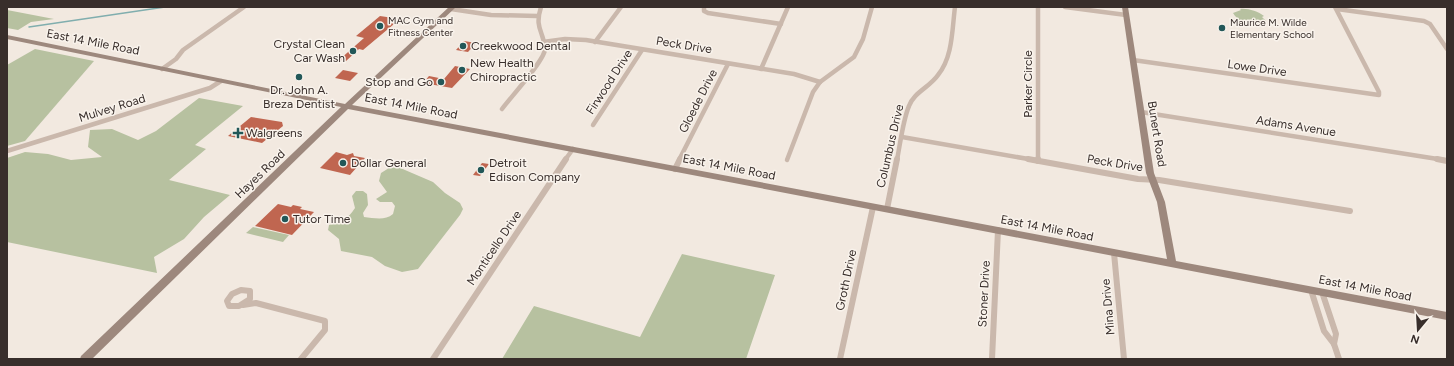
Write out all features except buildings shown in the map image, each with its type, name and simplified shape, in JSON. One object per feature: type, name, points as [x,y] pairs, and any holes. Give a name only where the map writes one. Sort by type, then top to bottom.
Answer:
[{"type":"main road","name":"Bunert Road","points":[[1125,7],[1152,180],[1161,202],[1172,263]]},
{"type":"main road","name":"Hayes Road","points":[[85,359],[347,106],[452,8]]},
{"type":"main road","name":"East 14 Mile Road","points":[[7,38],[221,82],[1447,316]]},
{"type":"street","points":[[162,69],[176,59],[183,50],[244,7]]},
{"type":"street","points":[[502,108],[544,56],[545,50],[537,24],[537,16],[541,7]]},
{"type":"street","points":[[595,42],[621,7]]},
{"type":"street","points":[[761,69],[788,7]]},
{"type":"street","points":[[787,160],[813,92],[820,82],[854,57],[863,39],[872,7]]},
{"type":"street","name":"Columbus Drive","points":[[887,209],[907,112],[912,100],[937,77],[946,64],[955,7]]},
{"type":"street","name":"Parker Circle","points":[[1038,7],[1038,161]]},
{"type":"street","points":[[1065,7],[1126,15]]},
{"type":"street","points":[[452,8],[498,16],[537,16]]},
{"type":"street","points":[[1336,8],[1427,22],[1430,24],[1447,49]]},
{"type":"street","name":"Lowe Drive","points":[[1133,60],[1379,95],[1379,92],[1336,8]]},
{"type":"street","points":[[704,9],[781,24]]},
{"type":"street","name":"Peck Drive","points":[[543,42],[565,39],[595,42],[794,74],[820,82]]},
{"type":"street","name":"Firwood Drive","points":[[593,125],[642,50]]},
{"type":"street","name":"Gloede Drive","points":[[675,169],[728,64]]},
{"type":"street","name":"Mulvey Road","points":[[7,151],[210,88],[221,82]]},
{"type":"street","name":"Adams Avenue","points":[[1141,112],[1447,161]]},
{"type":"street","name":"Peck Drive","points":[[902,137],[1138,179],[1350,211]]},
{"type":"street","name":"Monticello Drive","points":[[433,359],[573,149]]},
{"type":"street","name":"Groth Drive","points":[[840,359],[873,207]]},
{"type":"street","name":"Stoner Drive","points":[[992,359],[998,230]]},
{"type":"street","name":"Mina Drive","points":[[1114,253],[1124,359]]},
{"type":"street","points":[[256,303],[251,296],[250,291],[241,290],[233,293],[227,301],[227,304],[231,307],[256,303],[325,321],[325,330],[301,359]]},
{"type":"street","points":[[1311,290],[1324,332],[1334,344],[1339,359]]},
{"type":"street","points":[[1322,292],[1336,334],[1334,344]]},
{"type":"street","points":[[243,305],[251,296]]},
{"type":"green space","points":[[1240,9],[1249,9],[1259,13],[1264,16],[1262,17],[1266,21],[1257,24],[1248,24],[1243,22],[1233,13],[1241,10]]},
{"type":"green space","points":[[7,10],[54,19],[31,22],[18,30],[7,28]]},
{"type":"green space","points":[[35,49],[94,61],[25,141],[7,146],[7,65]]},
{"type":"green space","points":[[199,98],[243,106],[195,145],[206,149],[169,180],[230,195],[204,217],[184,239],[154,257],[157,273],[7,242],[7,158],[25,152],[48,154],[71,160],[102,157],[88,147],[90,130],[112,129],[138,140],[156,131]]},
{"type":"green space","points":[[398,167],[433,182],[445,193],[460,203],[463,209],[418,269],[402,272],[385,266],[372,257],[341,251],[339,239],[328,230],[329,225],[344,220],[350,215],[355,208],[352,196],[356,191],[363,191],[367,194],[368,205],[363,213],[364,217],[386,218],[393,214],[395,206],[392,202],[380,202],[376,199],[387,192],[379,181],[381,173],[389,168]]},
{"type":"green space","points":[[253,227],[289,235],[283,242],[246,233]]},
{"type":"green space","points":[[682,254],[775,275],[746,359],[502,359],[534,306],[640,337]]},
{"type":"waterway","points":[[29,27],[165,7]]},
{"type":"place","name":"MAC Gym and Fitness Center","points":[[380,26]]},
{"type":"place","name":"Maurice M. Wilde Elementary School","points":[[1222,28]]},
{"type":"place","name":"Creekwood Dental","points":[[463,46]]},
{"type":"place","name":"Crystal Clean Car Wash","points":[[353,51]]},
{"type":"place","name":"New Health Chiropractic","points":[[462,70]]},
{"type":"place","name":"Dr. John A. Breza Dentist","points":[[299,77]]},
{"type":"place","name":"Stop and Go","points":[[441,82]]},
{"type":"place","name":"Walgreens","points":[[238,133]]},
{"type":"place","name":"Dollar General","points":[[343,163]]},
{"type":"place","name":"Detroit Edison Company","points":[[481,170]]},
{"type":"place","name":"Tutor Time","points":[[285,219]]}]
